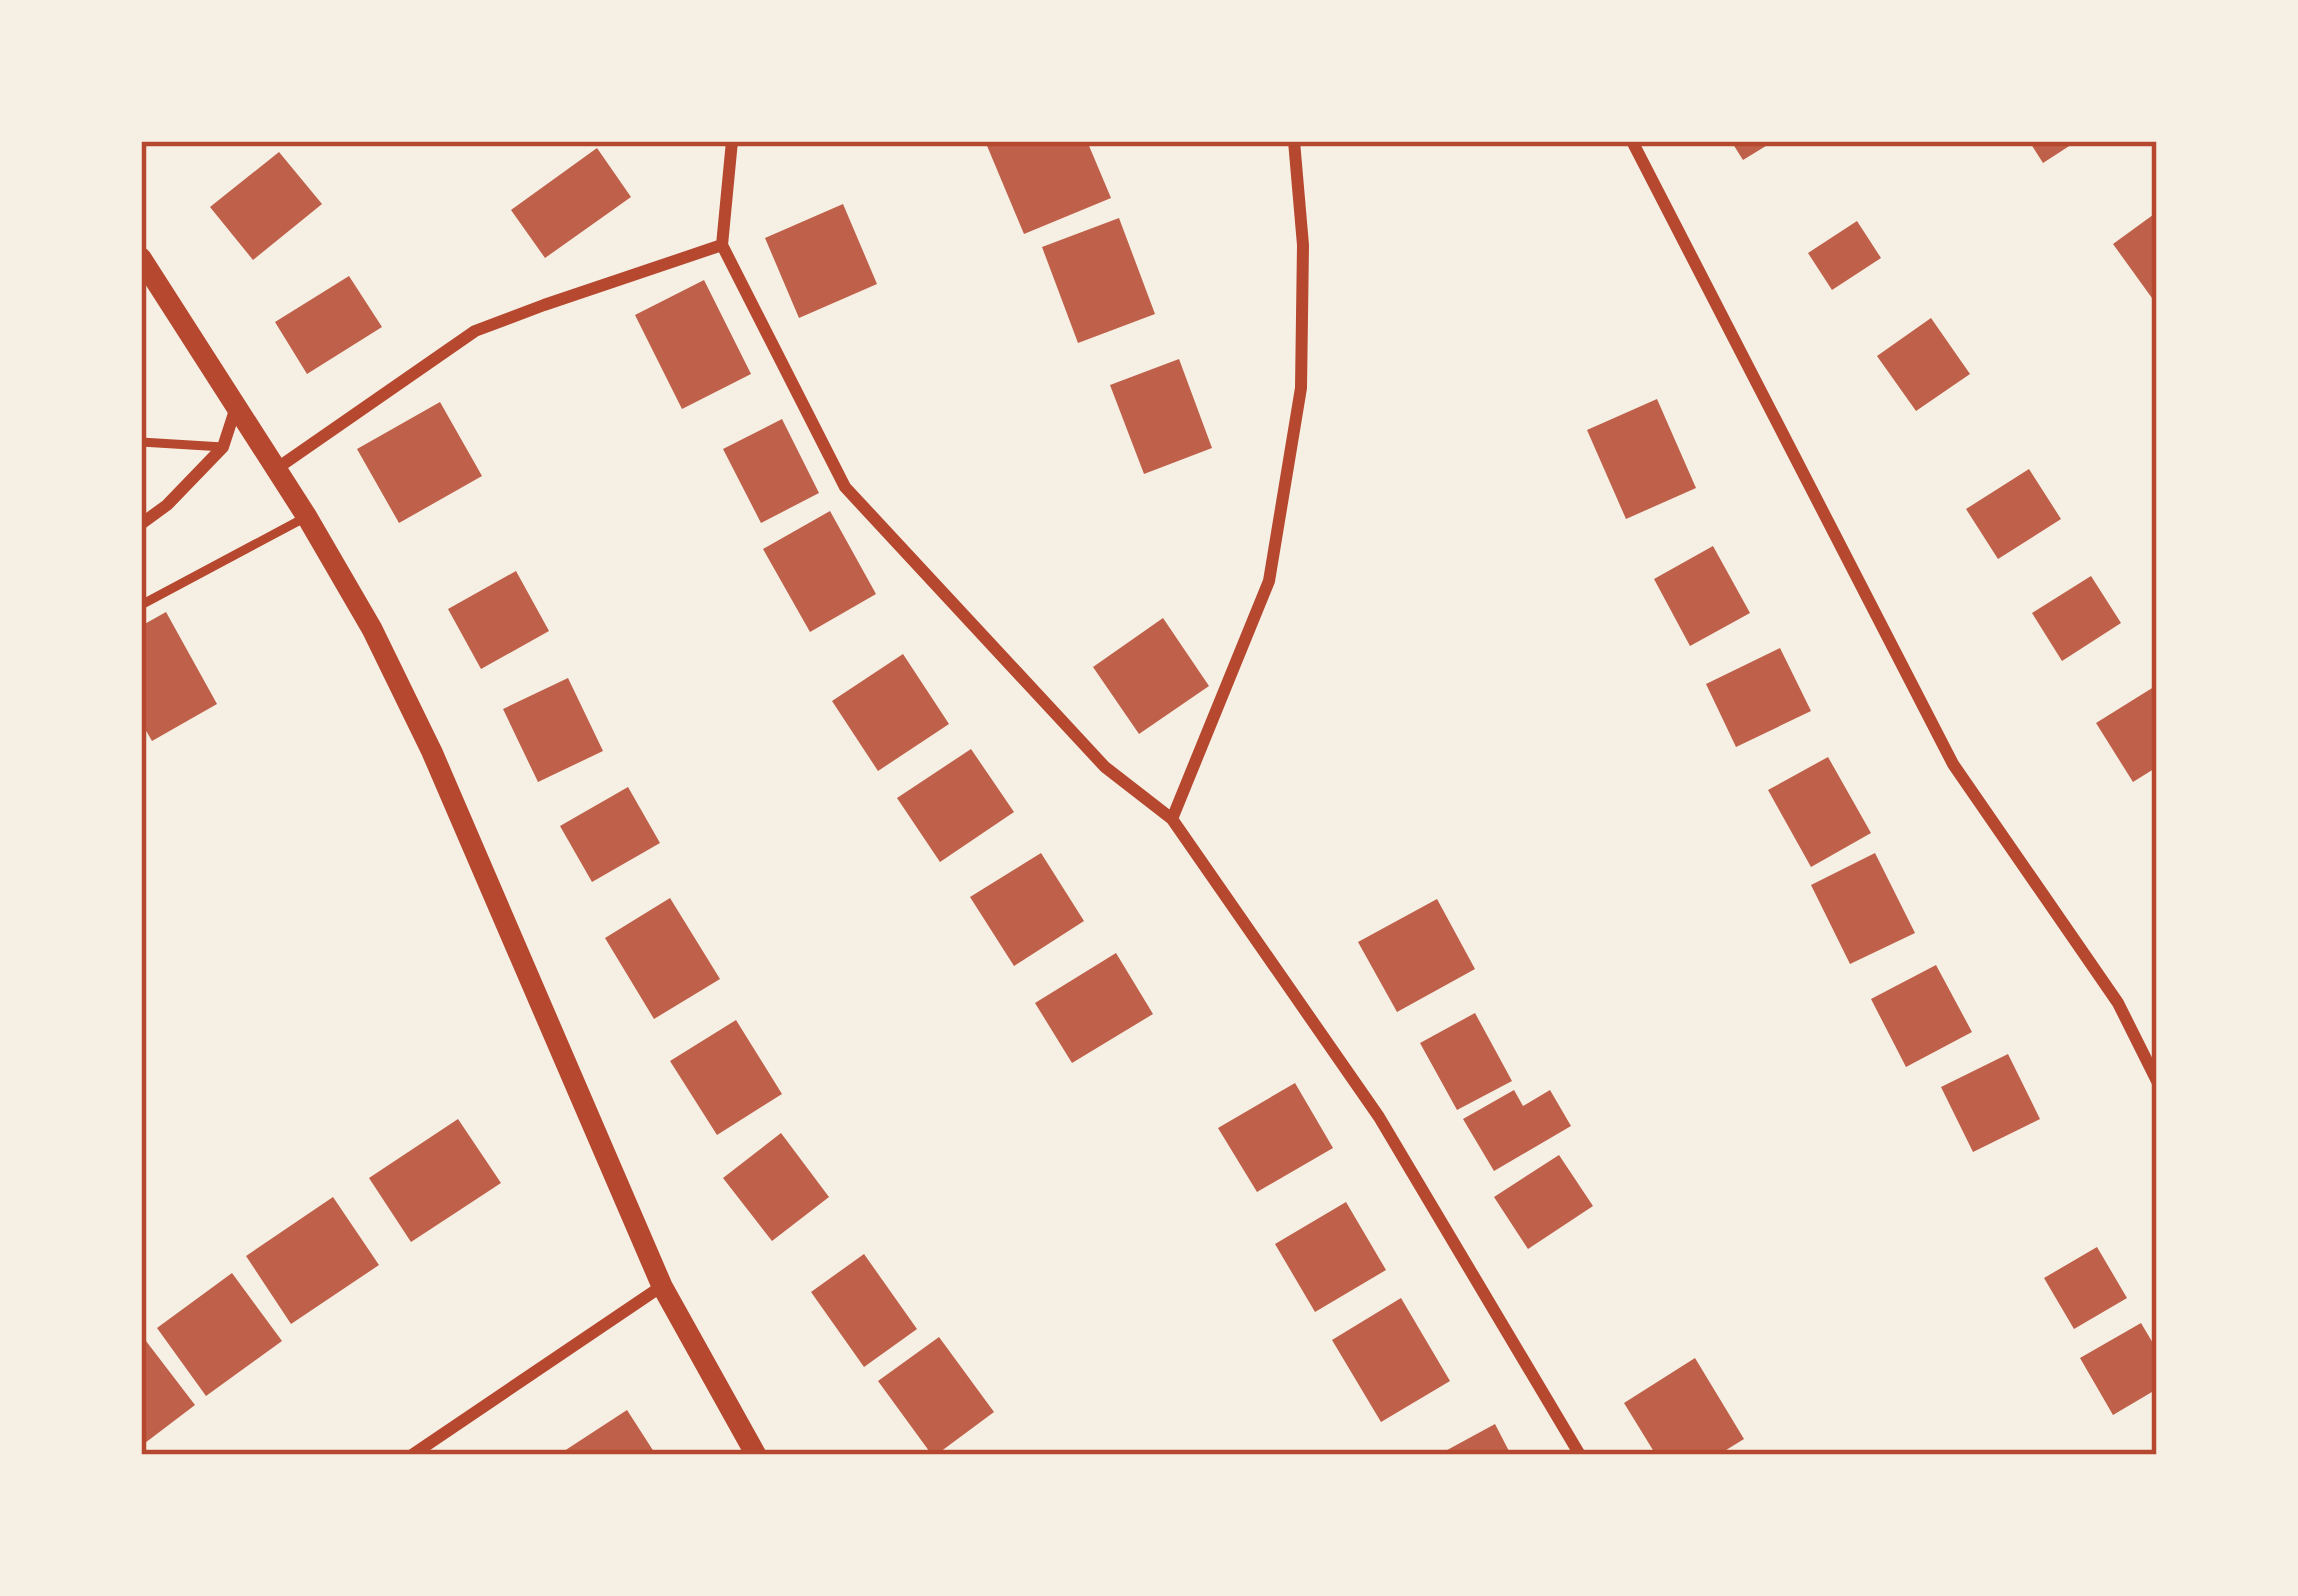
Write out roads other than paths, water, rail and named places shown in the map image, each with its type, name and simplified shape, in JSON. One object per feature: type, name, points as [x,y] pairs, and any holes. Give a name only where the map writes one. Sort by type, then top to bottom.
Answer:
[{"type":"street","points":[[732,141],[722,245],[845,487],[1105,767],[1172,819],[1379,1117],[1580,1455]]},
{"type":"street","points":[[1172,819],[1269,581],[1301,388],[1303,245],[1294,141]]},
{"type":"street","points":[[1632,141],[1952,764],[2118,1003],[2157,1081]]},
{"type":"street","points":[[276,470],[475,331],[722,245]]},
{"type":"street","points":[[141,257],[237,404],[372,629],[432,752],[662,1286],[757,1455]]},
{"type":"street","points":[[141,524],[167,505],[223,447],[237,404]]},
{"type":"street","points":[[412,1455],[662,1286]]},
{"type":"lane","points":[[141,442],[223,447]]},
{"type":"lane","points":[[141,605],[307,517]]}]
